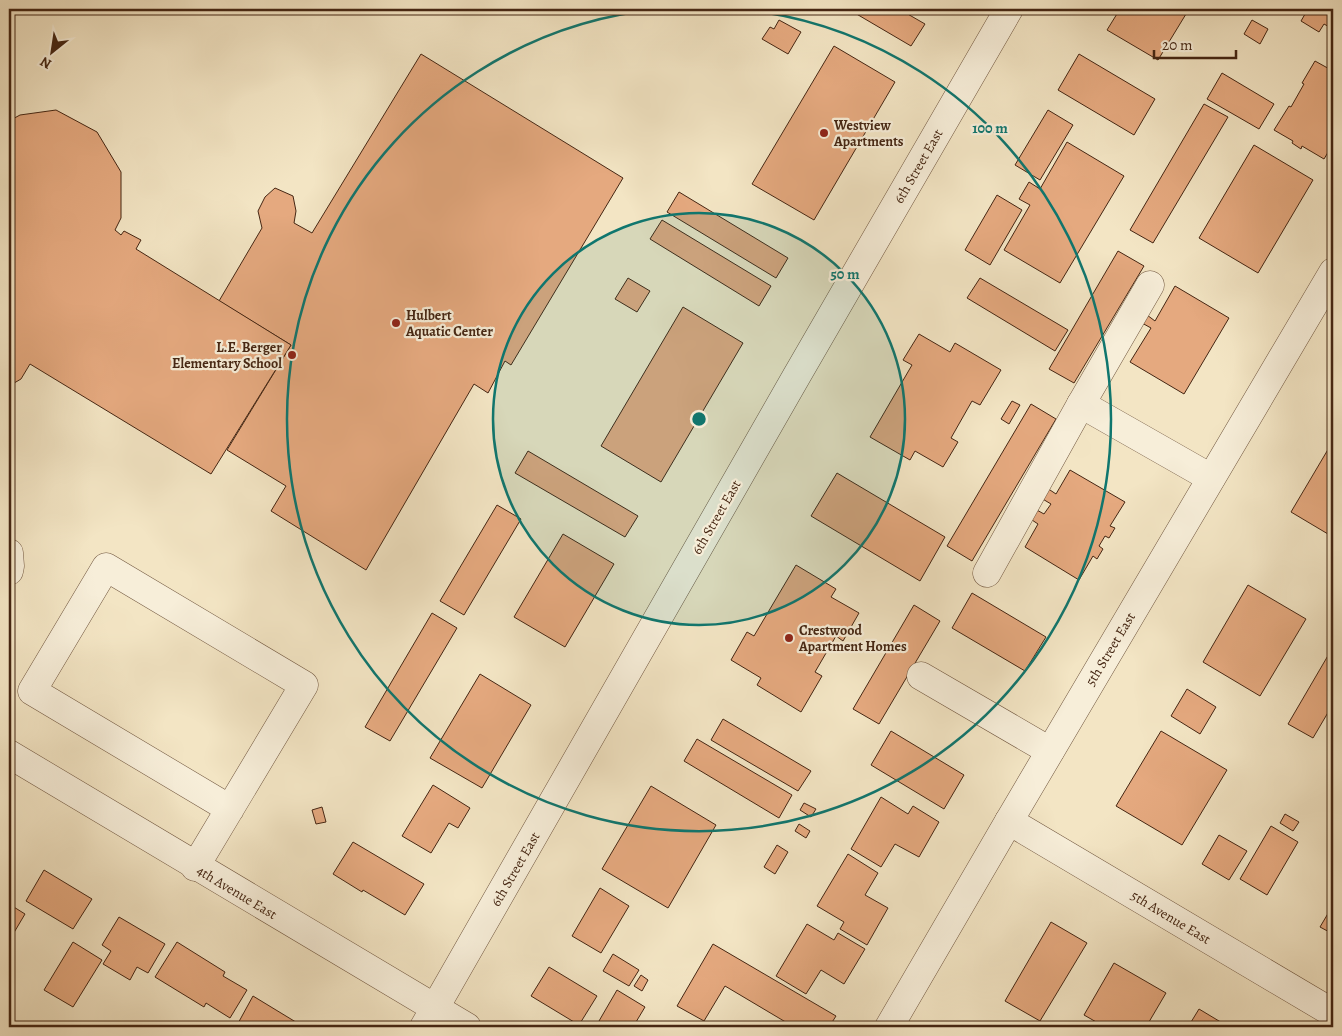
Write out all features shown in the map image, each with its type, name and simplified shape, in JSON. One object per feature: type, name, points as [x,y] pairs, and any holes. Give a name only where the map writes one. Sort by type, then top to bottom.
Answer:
[{"type":"street","name":"6th Street East","points":[[430,1018],[800,368],[1009,9]]},
{"type":"street","name":"5th Street East","points":[[889,1027],[1333,272]]},
{"type":"street","points":[[987,573],[1150,285]]},
{"type":"street","points":[[1081,404],[1211,478]]},
{"type":"street","points":[[9,554],[9,571]]},
{"type":"street","points":[[195,867],[230,809],[304,685],[106,567],[32,691],[230,809]]},
{"type":"street","points":[[921,676],[1050,751]]},
{"type":"street","name":"4th Avenue East","points":[[9,754],[195,867],[430,1018],[467,1027]]},
{"type":"street","name":"5th Avenue East","points":[[1009,821],[1333,1013]]},
{"type":"building","points":[[848,9],[899,9],[925,24],[911,46]]},
{"type":"building","points":[[1120,9],[1177,9],[1186,14],[1158,60],[1107,30]]},
{"type":"building","points":[[1308,9],[1333,9],[1333,29],[1324,24],[1319,32],[1301,21]]},
{"type":"building","points":[[779,20],[801,32],[788,54],[762,39],[770,27],[774,29]]},
{"type":"building","points":[[1252,20],[1268,29],[1260,44],[1244,34]]},
{"type":"building","name":"Westview Apartments","points":[[834,46],[895,82],[814,220],[752,184]]},
{"type":"building","name":"Hulbert Aquatic Center","points":[[421,54],[623,178],[511,365],[505,361],[488,393],[474,384],[366,570],[271,511],[286,486],[227,450],[291,345],[219,301],[262,228],[258,211],[265,197],[275,188],[293,196],[296,211],[294,223],[312,233]]},
{"type":"building","points":[[1079,54],[1155,99],[1134,135],[1058,90]]},
{"type":"building","points":[[1315,61],[1333,71],[1333,144],[1324,159],[1302,146],[1301,149],[1292,143],[1293,141],[1274,130],[1289,106],[1291,107]]},
{"type":"building","points":[[1222,73],[1274,104],[1259,129],[1207,99]]},
{"type":"building","points":[[1204,104],[1228,117],[1153,243],[1130,230]]},
{"type":"building","points":[[56,110],[97,132],[121,172],[121,218],[115,230],[121,235],[124,231],[141,240],[136,249],[291,345],[211,474],[30,364],[21,379],[9,386],[9,121],[20,115]]},
{"type":"building","points":[[1048,110],[1073,125],[1040,180],[1015,165]]},
{"type":"building","points":[[1067,142],[1124,176],[1060,283],[1004,250],[1030,205],[1019,199],[1029,182],[1040,189]]},
{"type":"building","points":[[1254,145],[1313,180],[1258,273],[1199,238]]},
{"type":"building","points":[[679,192],[788,258],[776,278],[667,212]]},
{"type":"building","points":[[997,195],[1022,210],[990,265],[965,250]]},
{"type":"building","points":[[662,220],[771,286],[759,306],[650,239]]},
{"type":"building","points":[[1118,251],[1144,266],[1074,383],[1049,369]]},
{"type":"building","points":[[628,278],[650,291],[637,312],[615,299]]},
{"type":"building","points":[[980,278],[1068,330],[1055,351],[967,298]]},
{"type":"building","points":[[1175,286],[1229,318],[1184,394],[1130,362],[1151,328],[1142,323],[1147,315],[1155,321]]},
{"type":"building","points":[[683,307],[743,343],[661,482],[601,446]]},
{"type":"building","points":[[919,334],[950,352],[955,343],[1001,370],[980,405],[972,401],[951,438],[958,442],[943,467],[915,451],[910,460],[870,437],[912,365],[903,360]]},
{"type":"building","points":[[1012,401],[1020,405],[1009,424],[1001,419]]},
{"type":"building","points":[[1031,404],[1056,419],[972,561],[947,546]]},
{"type":"building","points":[[1333,441],[1333,537],[1291,512]]},
{"type":"building","points":[[528,451],[638,516],[625,537],[515,473]]},
{"type":"building","points":[[1070,470],[1125,502],[1110,526],[1115,528],[1109,538],[1105,536],[1099,546],[1103,549],[1097,559],[1093,556],[1079,580],[1025,547],[1038,524],[1029,518],[1035,509],[1044,514],[1051,504],[1041,498],[1047,488],[1056,494]]},
{"type":"building","points":[[837,473],[945,537],[920,581],[811,516]]},
{"type":"building","points":[[497,505],[521,519],[464,615],[440,601]]},
{"type":"building","points":[[563,534],[614,564],[565,647],[514,617]]},
{"type":"building","name":"Crestwood Apartment Homes","points":[[796,565],[836,589],[831,597],[859,613],[843,641],[836,636],[815,672],[822,676],[801,712],[757,685],[761,678],[731,660],[747,632],[754,636]]},
{"type":"building","points":[[1248,585],[1306,619],[1260,696],[1203,662]]},
{"type":"building","points":[[972,593],[1046,637],[1025,671],[952,628]]},
{"type":"building","points":[[914,605],[940,621],[879,724],[853,709]]},
{"type":"building","points":[[432,613],[457,628],[390,741],[365,727]]},
{"type":"building","points":[[1333,647],[1333,704],[1313,738],[1288,724]]},
{"type":"building","points":[[480,674],[531,705],[482,788],[430,758]]},
{"type":"building","points":[[1187,689],[1216,707],[1200,734],[1171,716]]},
{"type":"building","points":[[723,719],[811,771],[798,791],[711,740]]},
{"type":"building","points":[[891,731],[964,775],[944,809],[871,765]]},
{"type":"building","points":[[1161,731],[1227,770],[1182,845],[1116,806]]},
{"type":"building","points":[[697,739],[792,795],[779,818],[684,761]]},
{"type":"building","points":[[433,785],[470,808],[458,828],[449,823],[431,853],[402,836]]},
{"type":"building","points":[[651,786],[716,825],[668,908],[602,869]]},
{"type":"building","points":[[881,797],[908,814],[913,806],[939,822],[919,857],[895,844],[881,867],[851,849]]},
{"type":"building","points":[[804,803],[816,809],[811,817],[800,810]]},
{"type":"building","points":[[322,807],[326,822],[316,824],[312,810]]},
{"type":"building","points":[[1285,814],[1299,822],[1293,831],[1280,823]]},
{"type":"building","points":[[799,824],[810,831],[806,838],[795,831]]},
{"type":"building","points":[[1271,826],[1298,842],[1267,895],[1240,879]]},
{"type":"building","points":[[1219,835],[1247,851],[1229,880],[1202,864]]},
{"type":"building","points":[[353,842],[424,884],[405,915],[333,874]]},
{"type":"building","points":[[777,845],[788,852],[775,874],[764,867]]},
{"type":"building","points":[[848,854],[878,873],[865,895],[888,908],[867,945],[840,929],[844,922],[817,906]]},
{"type":"building","points":[[44,870],[92,899],[73,929],[26,901]]},
{"type":"building","points":[[600,888],[629,906],[601,953],[572,936]]},
{"type":"building","points":[[9,904],[25,914],[9,941]]},
{"type":"building","points":[[1333,905],[1333,934],[1320,927]]},
{"type":"building","points":[[119,917],[165,944],[148,973],[137,967],[130,980],[103,964],[111,951],[102,945]]},
{"type":"building","points":[[1051,922],[1087,943],[1040,1021],[1005,1001]]},
{"type":"building","points":[[807,924],[834,940],[838,933],[865,949],[844,984],[821,970],[806,994],[776,976]]},
{"type":"building","points":[[73,942],[102,960],[73,1007],[44,990]]},
{"type":"building","points":[[177,942],[225,972],[223,976],[247,990],[230,1018],[206,1003],[204,1007],[155,977]]},
{"type":"building","points":[[713,944],[836,1016],[829,1027],[794,1027],[725,986],[704,1021],[677,1006]]},
{"type":"building","points":[[613,954],[639,970],[629,986],[603,971]]},
{"type":"building","points":[[1114,963],[1166,993],[1146,1027],[1105,1027],[1084,1015]]},
{"type":"building","points":[[549,967],[597,996],[579,1025],[531,996]]},
{"type":"building","points":[[641,975],[648,980],[642,991],[634,986]]},
{"type":"building","points":[[617,990],[645,1007],[633,1027],[611,1027],[599,1021]]},
{"type":"building","points":[[253,996],[304,1027],[236,1027]]},
{"type":"building","points":[[1199,1009],[1229,1027],[1188,1027]]},
{"type":"place","name":"Westview Apartments","points":[[824,133]]},
{"type":"place","name":"Hulbert Aquatic Center","points":[[396,323]]},
{"type":"place","name":"L.E. Berger Elementary School","points":[[292,355]]},
{"type":"place","name":"Crestwood Apartment Homes","points":[[789,638]]}]
